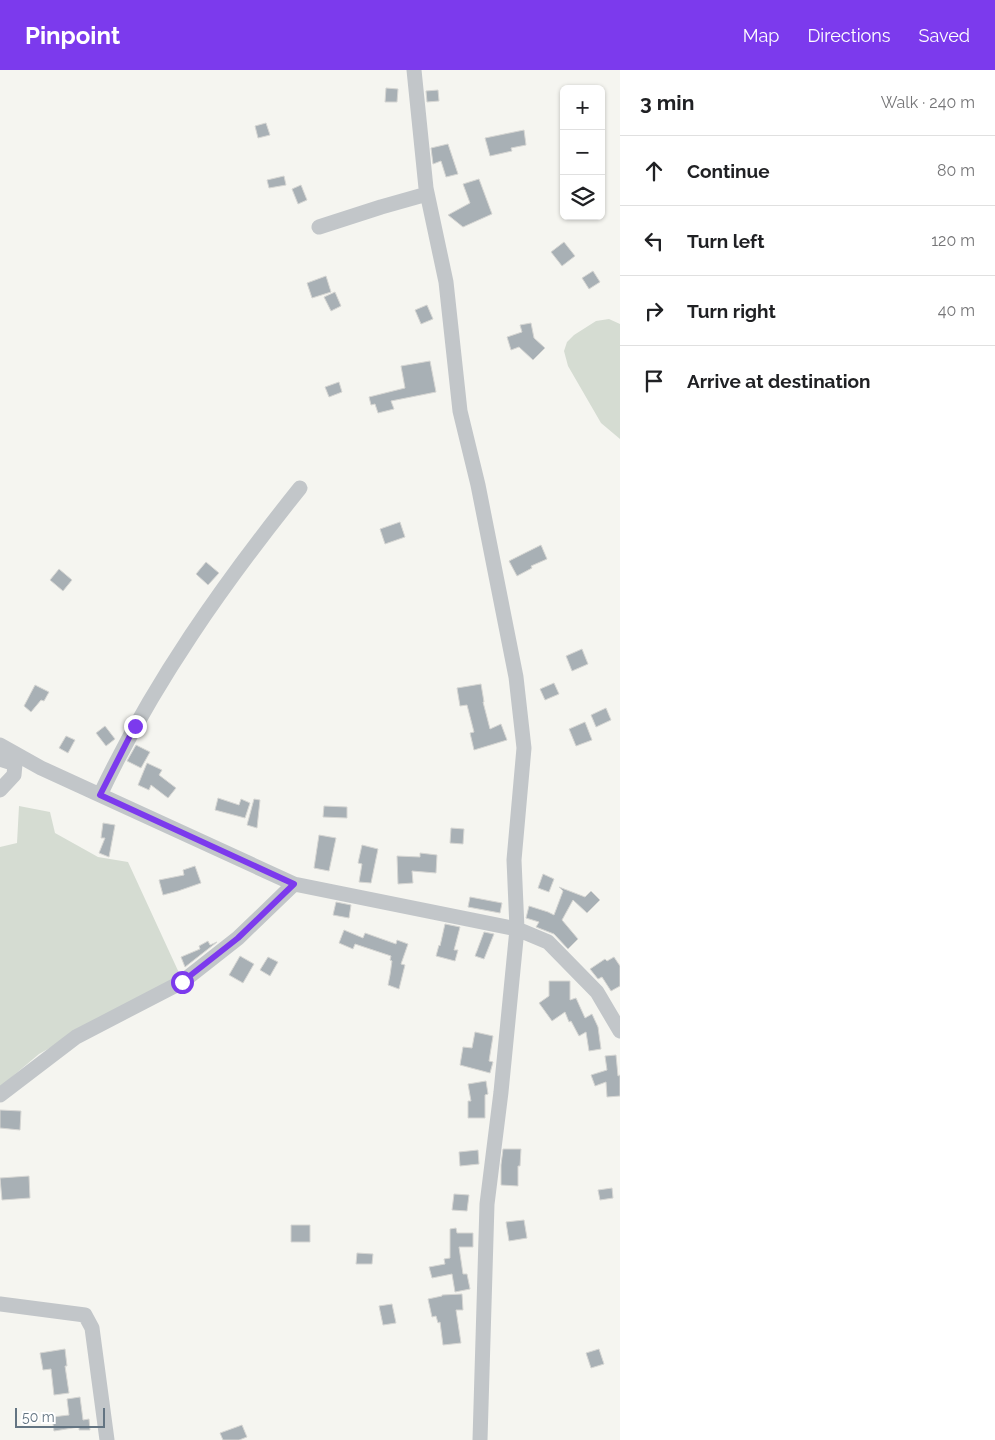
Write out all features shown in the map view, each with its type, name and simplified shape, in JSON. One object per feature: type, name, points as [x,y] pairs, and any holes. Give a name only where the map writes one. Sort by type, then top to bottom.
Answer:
[{"type":"street","points":[[414,70],[428,194],[446,282],[460,411],[478,485],[516,677],[524,748],[514,860],[517,929],[501,1092],[487,1204],[480,1440]]},
{"type":"street","points":[[319,227],[396,202],[428,194]]},
{"type":"street","points":[[100,795],[135,726],[186,642],[209,608],[300,488]]},
{"type":"street","points":[[0,745],[41,768],[294,884],[517,929],[548,942],[597,992],[620,1031]]},
{"type":"street","points":[[0,759],[15,764],[14,775],[0,790]]},
{"type":"street","points":[[0,1095],[76,1037],[182,982],[238,938],[294,884]]},
{"type":"street","points":[[0,1304],[84,1315],[92,1328],[107,1440]]},
{"type":"shaded area","points":[[609,319],[620,324],[620,439],[601,423],[568,366],[564,351],[567,342],[574,335],[596,321]]},
{"type":"shaded area","points":[[19,806],[50,812],[55,833],[98,857],[128,862],[180,975],[39,1054],[0,1087],[0,847],[17,843]]},
{"type":"building","points":[[386,88],[398,89],[397,102],[385,102]]},
{"type":"building","points":[[438,90],[439,101],[427,102],[426,91]]},
{"type":"building","points":[[266,123],[270,135],[258,138],[255,126]]},
{"type":"building","points":[[524,130],[526,145],[511,148],[512,151],[490,156],[485,138]]},
{"type":"building","points":[[448,144],[458,174],[446,177],[441,161],[433,164],[431,148]]},
{"type":"building","points":[[284,176],[286,185],[269,188],[267,180]]},
{"type":"building","points":[[479,179],[492,214],[463,227],[448,215],[470,203],[463,184]]},
{"type":"building","points":[[301,185],[307,200],[298,204],[292,189]]},
{"type":"building","points":[[564,242],[575,256],[562,266],[551,252]]},
{"type":"building","points":[[593,271],[600,282],[589,289],[582,278]]},
{"type":"building","points":[[326,276],[331,292],[312,298],[307,283]]},
{"type":"building","points":[[335,292],[341,306],[331,311],[324,297]]},
{"type":"building","points":[[427,305],[433,319],[421,324],[415,310]]},
{"type":"building","points":[[531,323],[534,338],[545,348],[533,360],[519,347],[511,350],[507,337],[522,332],[520,325]]},
{"type":"building","points":[[430,361],[436,392],[391,401],[394,409],[378,413],[375,404],[371,405],[369,397],[405,388],[401,366]]},
{"type":"building","points":[[339,382],[342,392],[329,397],[325,387]]},
{"type":"building","points":[[400,522],[405,537],[385,544],[380,529]]},
{"type":"building","points":[[541,545],[547,559],[531,566],[532,568],[517,576],[509,561]]},
{"type":"building","points":[[206,562],[219,573],[208,585],[196,574]]},
{"type":"building","points":[[59,569],[72,580],[63,591],[50,580]]},
{"type":"building","points":[[582,649],[588,664],[572,671],[566,656]]},
{"type":"building","points":[[554,683],[559,694],[545,700],[540,689]]},
{"type":"building","points":[[481,684],[483,702],[490,729],[501,724],[507,740],[474,750],[470,733],[474,732],[467,705],[460,706],[457,688]]},
{"type":"building","points":[[35,685],[49,692],[44,701],[41,700],[31,712],[24,706]]},
{"type":"building","points":[[606,708],[611,720],[596,727],[591,715]]},
{"type":"building","points":[[585,722],[592,740],[576,746],[569,729]]},
{"type":"building","points":[[105,726],[115,739],[106,746],[96,733]]},
{"type":"building","points":[[66,736],[75,740],[68,753],[59,748]]},
{"type":"building","points":[[136,745],[150,752],[141,768],[127,761]]},
{"type":"building","points":[[147,763],[162,770],[159,775],[176,788],[168,798],[151,785],[149,790],[138,785]]},
{"type":"building","points":[[218,798],[239,805],[241,799],[250,803],[245,818],[215,810]]},
{"type":"building","points":[[254,799],[260,800],[257,828],[247,825]]},
{"type":"building","points":[[324,806],[347,807],[347,818],[323,817]]},
{"type":"building","points":[[103,823],[115,825],[109,857],[99,853],[105,838],[101,838]]},
{"type":"building","points":[[451,828],[464,829],[463,844],[450,843]]},
{"type":"building","points":[[319,835],[336,838],[329,871],[314,868]]},
{"type":"building","points":[[362,845],[378,849],[371,883],[359,882],[362,864],[358,863]]},
{"type":"building","points":[[420,853],[437,855],[436,873],[412,871],[413,883],[398,884],[397,856],[420,857]]},
{"type":"building","points":[[195,866],[201,883],[163,895],[159,880],[184,875],[183,870]]},
{"type":"building","points":[[543,874],[554,879],[549,892],[538,888]]},
{"type":"building","points":[[559,887],[585,897],[591,891],[600,900],[587,913],[573,900],[562,920],[578,939],[568,949],[554,934],[536,927],[539,922],[526,918],[529,906],[554,915],[563,891]]},
{"type":"building","points":[[470,897],[502,903],[500,913],[468,907]]},
{"type":"building","points":[[336,902],[351,905],[349,918],[333,915]]},
{"type":"building","points":[[445,924],[460,927],[454,950],[458,950],[455,961],[436,956]]},
{"type":"building","points":[[344,930],[363,938],[365,933],[396,944],[397,940],[408,944],[401,964],[405,965],[399,989],[388,985],[392,961],[390,960],[391,956],[355,944],[353,949],[339,943]]},
{"type":"building","points":[[484,932],[494,934],[484,959],[475,956]]},
{"type":"building","points":[[208,941],[210,945],[217,942],[185,967],[181,957],[200,949],[199,946]]},
{"type":"building","points":[[240,956],[254,964],[243,983],[229,975]]},
{"type":"building","points":[[268,957],[278,962],[270,976],[260,970]]},
{"type":"building","points":[[614,957],[620,966],[620,986],[611,991],[602,977],[598,979],[590,969],[605,959],[607,961]]},
{"type":"building","points":[[549,981],[570,981],[570,1000],[576,998],[585,1018],[592,1014],[598,1027],[601,1049],[589,1051],[586,1032],[579,1036],[571,1021],[569,1022],[565,1012],[552,1021],[539,1003],[549,996]]},
{"type":"building","points":[[475,1032],[493,1036],[489,1061],[493,1062],[490,1073],[460,1065],[463,1047],[472,1048]]},
{"type":"building","points":[[616,1055],[618,1076],[620,1075],[620,1096],[607,1097],[606,1082],[595,1086],[591,1075],[607,1070],[605,1056]]},
{"type":"building","points":[[486,1081],[488,1094],[485,1095],[485,1118],[468,1118],[468,1101],[471,1101],[468,1084]]},
{"type":"building","points":[[0,1110],[21,1111],[20,1130],[0,1128]]},
{"type":"building","points":[[503,1149],[521,1149],[520,1166],[518,1166],[518,1186],[501,1185]]},
{"type":"building","points":[[478,1150],[479,1164],[460,1166],[459,1152]]},
{"type":"building","points":[[29,1176],[30,1198],[2,1200],[0,1178]]},
{"type":"building","points":[[612,1188],[613,1198],[600,1200],[598,1190]]},
{"type":"building","points":[[454,1194],[469,1195],[467,1211],[452,1210]]},
{"type":"building","points":[[524,1220],[527,1238],[509,1241],[506,1222]]},
{"type":"building","points":[[291,1225],[310,1225],[310,1242],[291,1242]]},
{"type":"building","points":[[456,1228],[457,1233],[473,1233],[473,1247],[459,1247],[463,1274],[467,1274],[470,1289],[455,1292],[452,1274],[432,1278],[429,1267],[445,1264],[444,1259],[450,1258],[450,1229]]},
{"type":"building","points":[[357,1253],[373,1254],[372,1264],[356,1264]]},
{"type":"building","points":[[462,1294],[463,1310],[456,1310],[461,1343],[443,1345],[440,1322],[438,1323],[436,1316],[432,1317],[428,1299],[442,1295]]},
{"type":"building","points":[[392,1304],[396,1323],[383,1325],[379,1306]]},
{"type":"building","points":[[65,1349],[67,1366],[65,1366],[69,1393],[54,1395],[51,1369],[43,1370],[40,1353]]},
{"type":"building","points":[[599,1349],[604,1364],[591,1368],[586,1353]]},
{"type":"building","points":[[80,1397],[83,1420],[89,1419],[90,1430],[79,1430],[79,1427],[54,1431],[52,1417],[69,1415],[67,1399]]},
{"type":"building","points":[[242,1425],[247,1437],[239,1440],[223,1440],[220,1433]]},
{"type":"route","points":[[135,726],[100,795],[294,884],[238,938],[182,982]]}]
